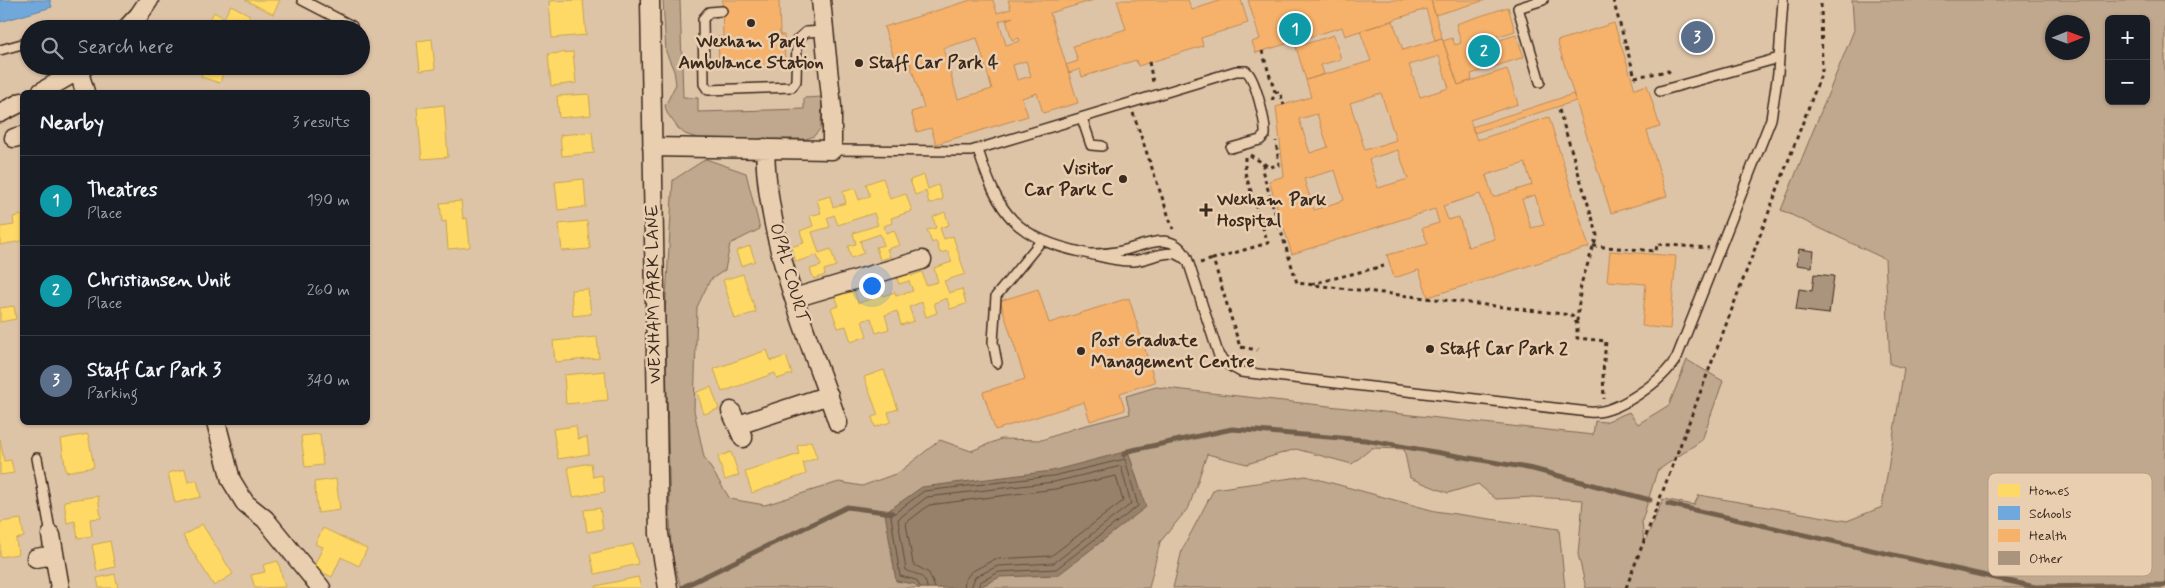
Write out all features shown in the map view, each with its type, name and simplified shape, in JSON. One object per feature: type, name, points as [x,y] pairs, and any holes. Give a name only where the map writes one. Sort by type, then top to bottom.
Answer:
[{"type":"street","points":[[134,20],[148,0]]},
{"type":"street","name":"WEXHAM PARK LANE","points":[[650,0],[659,534],[668,588]]},
{"type":"street","points":[[652,147],[832,150],[832,107],[822,0]]},
{"type":"street","points":[[45,90],[71,75]]},
{"type":"street","points":[[83,75],[84,90]]},
{"type":"street","points":[[0,113],[20,103]]},
{"type":"street","name":"OPAL COURT","points":[[765,148],[766,182],[775,233],[794,298],[838,423]]},
{"type":"street","points":[[794,298],[922,260]]},
{"type":"street","points":[[737,425],[828,395]]},
{"type":"street","points":[[217,425],[231,480],[245,503],[265,519],[320,588]]},
{"type":"street","points":[[51,535],[60,588]]},
{"type":"street","points":[[36,558],[54,554]]},
{"type":"lane","points":[[302,0],[340,20]]},
{"type":"lane","points":[[1540,82],[1518,8],[1543,0]]},
{"type":"lane","points":[[1090,254],[1114,252],[1164,240],[1176,244],[1184,253],[1189,263],[1219,356],[1227,364],[1241,372],[1589,412],[1605,412],[1621,405],[1672,366],[1771,119],[1779,58],[1783,0]]},
{"type":"lane","points":[[722,11],[709,12],[703,19],[704,84],[708,90],[792,87],[796,82],[797,40],[806,32],[825,31]]},
{"type":"lane","points":[[0,50],[20,44]]},
{"type":"lane","points":[[1660,92],[1779,58]]},
{"type":"lane","points":[[832,150],[958,153],[978,150],[1236,71],[1246,71],[1252,79],[1264,123],[1264,135],[1260,140],[1231,148]]},
{"type":"lane","points":[[1082,118],[1090,143],[1094,146],[1102,146]]},
{"type":"lane","points":[[978,150],[999,205],[1015,222],[1042,240],[1090,254],[1127,262],[1140,261],[1168,253],[1177,254],[1189,263]]},
{"type":"lane","points":[[996,363],[993,342],[996,296],[1042,240]]},
{"type":"lane","points":[[37,458],[51,535]]},
{"type":"path","points":[[1613,0],[1636,76],[1668,71],[1672,73],[1678,87]]},
{"type":"path","points":[[1626,588],[1822,72],[1821,0]]},
{"type":"path","points":[[1262,51],[1275,92],[1272,102]]},
{"type":"path","points":[[1145,85],[1154,82],[1149,62]]},
{"type":"path","points":[[1275,92],[1280,92],[1284,105]]},
{"type":"path","points":[[1130,104],[1171,228],[1181,232]]},
{"type":"path","points":[[1559,110],[1595,223],[1597,236],[1581,284],[1577,338],[1606,341],[1603,386],[1605,412]]},
{"type":"path","points":[[1258,350],[1240,347],[1213,259],[1268,243],[1245,173],[1245,155],[1246,153],[1269,167],[1279,166],[1276,138]]},
{"type":"path","points":[[1264,164],[1262,170],[1297,283],[1570,314],[1574,317],[1577,324]]},
{"type":"path","points":[[1593,246],[1656,251],[1657,244],[1720,249]]},
{"type":"path","points":[[1199,256],[1201,262]]},
{"type":"path","points":[[1308,284],[1384,266]]},
{"type":"shaded area","points":[[663,0],[680,0],[683,97],[698,98],[698,112],[804,109],[804,98],[822,97],[821,128],[814,136],[806,139],[703,140],[685,134],[667,113],[665,106],[676,84],[674,71],[666,52]]},
{"type":"shaded area","points":[[1852,0],[2165,0],[2165,588],[1586,588],[1578,554],[1583,500],[1533,497],[1496,499],[1478,484],[1448,493],[1410,478],[1404,449],[1372,448],[1352,464],[1296,449],[1247,464],[1207,454],[1189,507],[1160,542],[1149,588],[681,588],[671,552],[665,315],[673,180],[706,159],[746,173],[760,229],[730,244],[725,270],[710,280],[697,307],[694,410],[704,457],[730,499],[765,505],[839,482],[862,486],[898,473],[940,440],[971,451],[1001,439],[1042,440],[1075,428],[1130,414],[1126,396],[1156,387],[1593,435],[1595,421],[1605,422],[1629,412],[1638,424],[1669,405],[1687,360],[1723,381],[1702,440],[1657,471],[1642,521],[1644,544],[1663,499],[1694,505],[1699,495],[1847,521],[1882,507],[1904,368],[1890,364],[1885,259],[1781,210],[1854,30]]},
{"type":"shaded area","points":[[1306,476],[1435,511],[1559,529],[1565,588],[1173,588],[1182,550],[1214,489]]},
{"type":"water","points":[[1128,451],[1146,507],[1058,575],[1000,577],[978,588],[918,588],[914,584],[896,581],[885,513],[922,487],[1052,471]]},
{"type":"building: Homes","points":[[245,0],[280,0],[273,14]]},
{"type":"building: Homes","points":[[583,0],[586,35],[552,38],[549,1]]},
{"type":"building: Homes","points":[[231,5],[250,15],[248,20],[210,20],[214,12],[224,18]]},
{"type":"building: Homes","points":[[432,39],[435,69],[420,71],[417,41]]},
{"type":"building: Homes","points":[[573,52],[576,83],[551,86],[548,54]]},
{"type":"building: Homes","points":[[202,75],[222,75],[220,83],[201,77]]},
{"type":"building: Homes","points":[[589,94],[591,115],[559,118],[557,96]]},
{"type":"building: Homes","points":[[444,105],[448,157],[422,159],[417,108]]},
{"type":"building: Homes","points":[[592,132],[594,153],[562,156],[560,135]]},
{"type":"building: Homes","points":[[924,175],[928,189],[938,185],[943,199],[929,204],[926,191],[915,195],[910,180]]},
{"type":"building: Homes","points":[[883,178],[890,199],[906,194],[912,211],[891,218],[892,223],[884,226],[886,233],[894,230],[900,245],[887,249],[890,257],[880,260],[876,247],[884,245],[880,234],[860,241],[864,253],[851,258],[848,246],[856,244],[853,233],[878,225],[874,213],[838,225],[834,215],[827,218],[830,227],[812,232],[819,253],[831,249],[836,266],[824,270],[825,275],[814,279],[810,269],[821,266],[817,255],[796,262],[791,247],[804,243],[800,231],[813,226],[810,216],[821,213],[817,200],[830,196],[833,207],[846,203],[843,192],[855,188],[859,200],[870,196],[866,184]]},
{"type":"building: Homes","points":[[584,179],[586,207],[558,210],[555,182]]},
{"type":"building: Homes","points":[[461,201],[463,219],[467,218],[470,247],[448,249],[446,221],[442,222],[440,203]]},
{"type":"building: Homes","points":[[945,212],[949,225],[940,228],[944,239],[953,236],[965,274],[944,281],[949,293],[962,289],[966,304],[950,309],[947,298],[934,303],[937,313],[926,317],[922,302],[909,307],[914,321],[901,325],[897,311],[885,315],[889,329],[876,333],[871,318],[862,321],[867,336],[851,342],[846,326],[838,328],[831,308],[839,306],[834,293],[853,287],[858,303],[871,299],[868,293],[881,289],[883,296],[895,292],[896,296],[913,291],[909,281],[899,284],[895,273],[909,269],[911,276],[922,272],[926,285],[938,282],[934,268],[952,262],[948,251],[940,253],[936,241],[932,243],[927,230],[936,228],[933,217]]},
{"type":"building: Homes","points":[[20,215],[20,241],[0,245],[0,227],[14,225],[13,217]]},
{"type":"building: Homes","points":[[587,221],[590,249],[562,251],[559,224]]},
{"type":"building: Homes","points":[[750,246],[755,261],[741,266],[736,251]]},
{"type":"building: Homes","points":[[743,274],[756,312],[735,319],[723,280]]},
{"type":"building: Homes","points":[[588,289],[591,314],[573,316],[571,290]]},
{"type":"building: Homes","points":[[14,306],[16,319],[0,322],[0,308]]},
{"type":"building: Homes","points":[[597,337],[599,358],[555,362],[553,341]]},
{"type":"building: Homes","points":[[767,350],[771,361],[786,356],[792,374],[777,379],[775,373],[722,392],[714,369]]},
{"type":"building: Homes","points":[[884,370],[898,409],[888,412],[891,422],[875,427],[872,417],[878,415],[864,377]]},
{"type":"building: Homes","points":[[605,371],[608,400],[566,404],[564,375]]},
{"type":"building: Homes","points":[[711,387],[719,409],[704,414],[697,392]]},
{"type":"building: Homes","points":[[576,426],[578,439],[587,437],[589,454],[558,459],[553,429]]},
{"type":"building: Homes","points":[[88,434],[94,467],[66,472],[61,439]]},
{"type":"building: Homes","points":[[320,434],[323,465],[305,467],[301,436]]},
{"type":"building: Homes","points":[[0,439],[4,461],[11,460],[14,473],[0,475]]},
{"type":"building: Homes","points":[[811,441],[817,458],[803,463],[806,474],[752,493],[745,472],[799,454],[797,446]]},
{"type":"building: Homes","points":[[731,452],[739,475],[725,480],[718,457]]},
{"type":"building: Homes","points":[[591,463],[593,477],[602,475],[605,492],[573,497],[568,467]]},
{"type":"building: Homes","points":[[185,469],[188,482],[197,480],[201,497],[175,503],[168,473]]},
{"type":"building: Homes","points":[[336,479],[340,510],[318,513],[314,482]]},
{"type":"building: Homes","points":[[98,496],[101,518],[90,519],[92,536],[78,538],[75,521],[67,523],[64,501]]},
{"type":"building: Homes","points":[[600,508],[603,529],[587,532],[584,510]]},
{"type":"building: Homes","points":[[21,519],[24,537],[16,539],[18,554],[0,557],[0,522]]},
{"type":"building: Homes","points":[[202,524],[233,574],[214,586],[183,536]]},
{"type":"building: Homes","points":[[323,528],[367,549],[359,566],[341,557],[332,577],[313,568],[323,547],[315,544]]},
{"type":"building: Homes","points":[[110,541],[115,567],[97,571],[92,545]]},
{"type":"building: Homes","points":[[633,544],[638,564],[595,574],[590,554]]},
{"type":"building: Homes","points":[[278,561],[285,587],[255,588],[251,575],[265,572],[263,565]]},
{"type":"building: Homes","points":[[115,574],[118,588],[99,588],[97,578]]},
{"type":"building: Homes","points":[[638,577],[641,588],[596,588],[596,586]]},
{"type":"building: Schools","points":[[0,0],[50,0],[52,7],[0,22]]},
{"type":"building: Health","name":"Wexham Park Ambulance Station","points":[[722,0],[779,0],[780,35],[784,35],[785,65],[719,66],[718,37],[723,37]]},
{"type":"building: Health","points":[[971,0],[993,0],[997,13],[1011,9],[1008,0],[1094,0],[1050,13],[1078,103],[1043,113],[1037,93],[1022,98],[1028,116],[936,144],[931,128],[917,132],[911,112],[924,108],[909,60],[896,64],[884,27]],"holes":[[[1013,17],[1006,20],[1012,40],[1019,38],[1020,41],[1006,45],[999,21]],[[977,38],[992,89],[958,99],[943,48]],[[1026,61],[1031,76],[1017,80],[1013,65]]]},
{"type":"building: Health","points":[[1117,0],[1188,0],[1192,10],[1222,0],[1241,0],[1248,23],[1201,38],[1203,46],[1138,66],[1136,60],[1082,77],[1080,69],[1069,73],[1066,65],[1078,61],[1073,46],[1126,29]]},
{"type":"building: Health","points":[[1248,0],[1431,0],[1442,38],[1435,40],[1426,9],[1345,36],[1342,27],[1256,53],[1252,42],[1260,39]]},
{"type":"building: Health","points":[[1431,0],[1486,0],[1435,15]]},
{"type":"building: Health","points":[[1508,7],[1515,31],[1486,40],[1487,44],[1516,35],[1524,57],[1471,74],[1472,80],[1458,85],[1443,41],[1452,38],[1455,45],[1461,43],[1456,24]]},
{"type":"building: Health","points":[[1393,21],[1403,50],[1442,38],[1458,85],[1507,69],[1518,104],[1470,120],[1477,140],[1549,117],[1589,247],[1428,297],[1419,270],[1394,278],[1387,255],[1428,244],[1422,228],[1439,223],[1435,209],[1292,254],[1269,181],[1284,176],[1276,107],[1311,97],[1306,80],[1371,61],[1360,31]],"holes":[[[1439,56],[1449,88],[1420,97],[1409,65]],[[1381,93],[1396,140],[1365,150],[1350,103]],[[1317,114],[1328,147],[1310,153],[1299,119]],[[1398,150],[1408,179],[1378,188],[1369,159]],[[1525,163],[1532,185],[1493,197],[1486,175]],[[1335,170],[1344,200],[1314,210],[1304,179]],[[1480,194],[1495,239],[1468,247],[1459,217],[1448,220],[1443,206]],[[1535,195],[1544,225],[1531,228],[1522,199]]]},
{"type":"building: Health","points":[[1614,23],[1635,89],[1647,85],[1660,127],[1647,131],[1667,196],[1611,213],[1557,41]]},
{"type":"building: Health","points":[[1334,35],[1341,59],[1321,65],[1324,74],[1306,80],[1296,47]]},
{"type":"building: Health","points":[[1573,94],[1576,101],[1474,133],[1472,127]]},
{"type":"building: Health","points":[[1610,251],[1676,256],[1670,329],[1642,326],[1646,284],[1607,281]]},
{"type":"building: Health","name":"Post Graduate Management Centre","points":[[1038,289],[1049,323],[1129,298],[1155,382],[1120,393],[1125,410],[1090,421],[1084,402],[995,430],[983,392],[1025,379],[1000,301]]},
{"type":"building: Other","points":[[1799,249],[1814,251],[1812,267],[1797,265]]},
{"type":"building: Other","points":[[1814,274],[1834,276],[1829,314],[1796,310],[1799,289],[1812,291]]},
{"type":"waterway","points":[[1124,455],[1128,451],[1232,429],[1365,440],[1533,469],[1650,500]]},
{"type":"waterway","points":[[1668,504],[2035,587],[2165,585]]},
{"type":"waterway","points":[[683,587],[847,507],[892,513]]},
{"type":"place","name":"Wexham Park Ambulance Station","points":[[751,23]]},
{"type":"place","name":"Theatres","points":[[1295,29]]},
{"type":"place","name":"Staff Car Park 3","points":[[1697,37]]},
{"type":"place","name":"Christiansen Unit","points":[[1484,51]]},
{"type":"place","name":"Staff Car Park 4","points":[[859,63]]},
{"type":"place","name":"Visitor Car Park C","points":[[1123,179]]},
{"type":"place","name":"Wexham Park Hospital","points":[[1206,210]]},
{"type":"place","name":"Staff Car Park 2","points":[[1430,349]]},
{"type":"place","name":"Post Graduate Management Centre","points":[[1081,351]]}]
